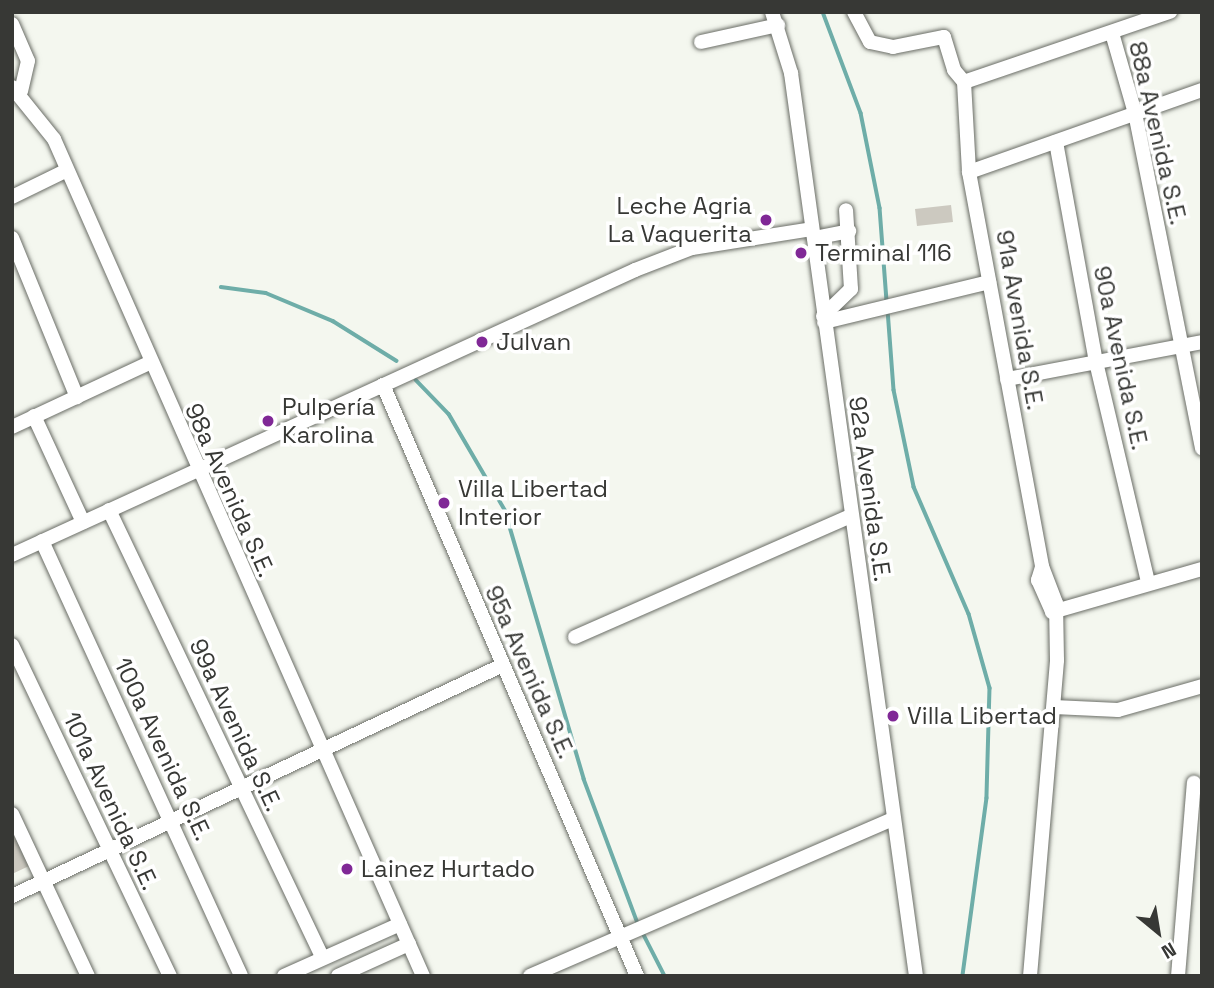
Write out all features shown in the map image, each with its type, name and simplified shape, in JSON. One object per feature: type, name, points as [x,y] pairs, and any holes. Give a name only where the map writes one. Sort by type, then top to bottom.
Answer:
[{"type":"street","points":[[871,12],[856,16],[870,42],[893,47],[944,37],[954,70],[964,82],[1170,12]]},
{"type":"street","points":[[701,42],[775,18]]},
{"type":"street","name":"92a Avenida S.E.","points":[[775,18],[791,73],[849,517],[916,976]]},
{"type":"street","name":"98a Avenida S.E.","points":[[12,23],[28,61],[16,89],[67,170],[196,471],[423,976]]},
{"type":"street","name":"88a Avenida S.E.","points":[[1112,33],[1135,113],[1179,346],[1196,399],[1202,448]]},
{"type":"street","name":"91a Avenida S.E.","points":[[964,82],[969,172],[1042,567],[1056,603],[1052,612],[1054,707],[1030,976]]},
{"type":"street","points":[[969,172],[1202,90]]},
{"type":"street","name":"90a Avenida S.E.","points":[[1056,142],[1096,362],[1148,582]]},
{"type":"street","points":[[12,197],[67,170]]},
{"type":"street","points":[[823,319],[851,289],[846,210]]},
{"type":"street","points":[[14,550],[42,541],[692,248],[849,231]]},
{"type":"street","points":[[12,238],[77,397]]},
{"type":"street","points":[[823,319],[888,308],[989,282]]},
{"type":"street","points":[[1007,379],[1202,342]]},
{"type":"street","points":[[13,423],[149,363]]},
{"type":"street","name":"95a Avenida S.E.","points":[[383,386],[637,976]]},
{"type":"street","points":[[34,416],[83,522]]},
{"type":"street","name":"99a Avenida S.E.","points":[[109,510],[323,958]]},
{"type":"street","points":[[575,637],[849,517]]},
{"type":"street","name":"100a Avenida S.E.","points":[[42,541],[242,976]]},
{"type":"street","points":[[1052,612],[1148,582],[1202,569]]},
{"type":"street","name":"101a Avenida S.E.","points":[[12,645],[170,976]]},
{"type":"street","points":[[12,896],[503,665]]},
{"type":"street","points":[[1054,707],[1118,710],[1202,686]]},
{"type":"street","points":[[1178,976],[1194,783]]},
{"type":"street","points":[[12,814],[88,976]]},
{"type":"street","points":[[530,976],[621,939],[893,818]]},
{"type":"street","points":[[284,976],[400,924]]},
{"type":"street","points":[[338,976],[409,944]]},
{"type":"building","points":[[951,205],[953,222],[917,226],[915,209]]},
{"type":"building","points":[[12,831],[29,866],[12,874]]},
{"type":"waterway","points":[[823,12],[861,113],[880,208],[887,302]]},
{"type":"waterway","points":[[221,287],[266,293],[333,321],[397,361]]},
{"type":"waterway","points":[[888,310],[894,390],[914,487],[969,614],[990,688],[987,798],[963,976]]},
{"type":"waterway","points":[[416,380],[449,414],[505,510],[584,779],[639,926]]},
{"type":"waterway","points":[[643,933],[665,976]]},
{"type":"place","name":"Leche Agria La Vaquerita","points":[[766,220]]},
{"type":"place","name":"Terminal 116","points":[[801,253]]},
{"type":"place","name":"Julvan","points":[[482,342]]},
{"type":"place","name":"Pulpería Karolina","points":[[268,421]]},
{"type":"place","name":"Villa Libertad Interior","points":[[444,503]]},
{"type":"place","name":"Villa Libertad","points":[[893,716]]},
{"type":"place","name":"Lainez Hurtado","points":[[347,869]]}]
